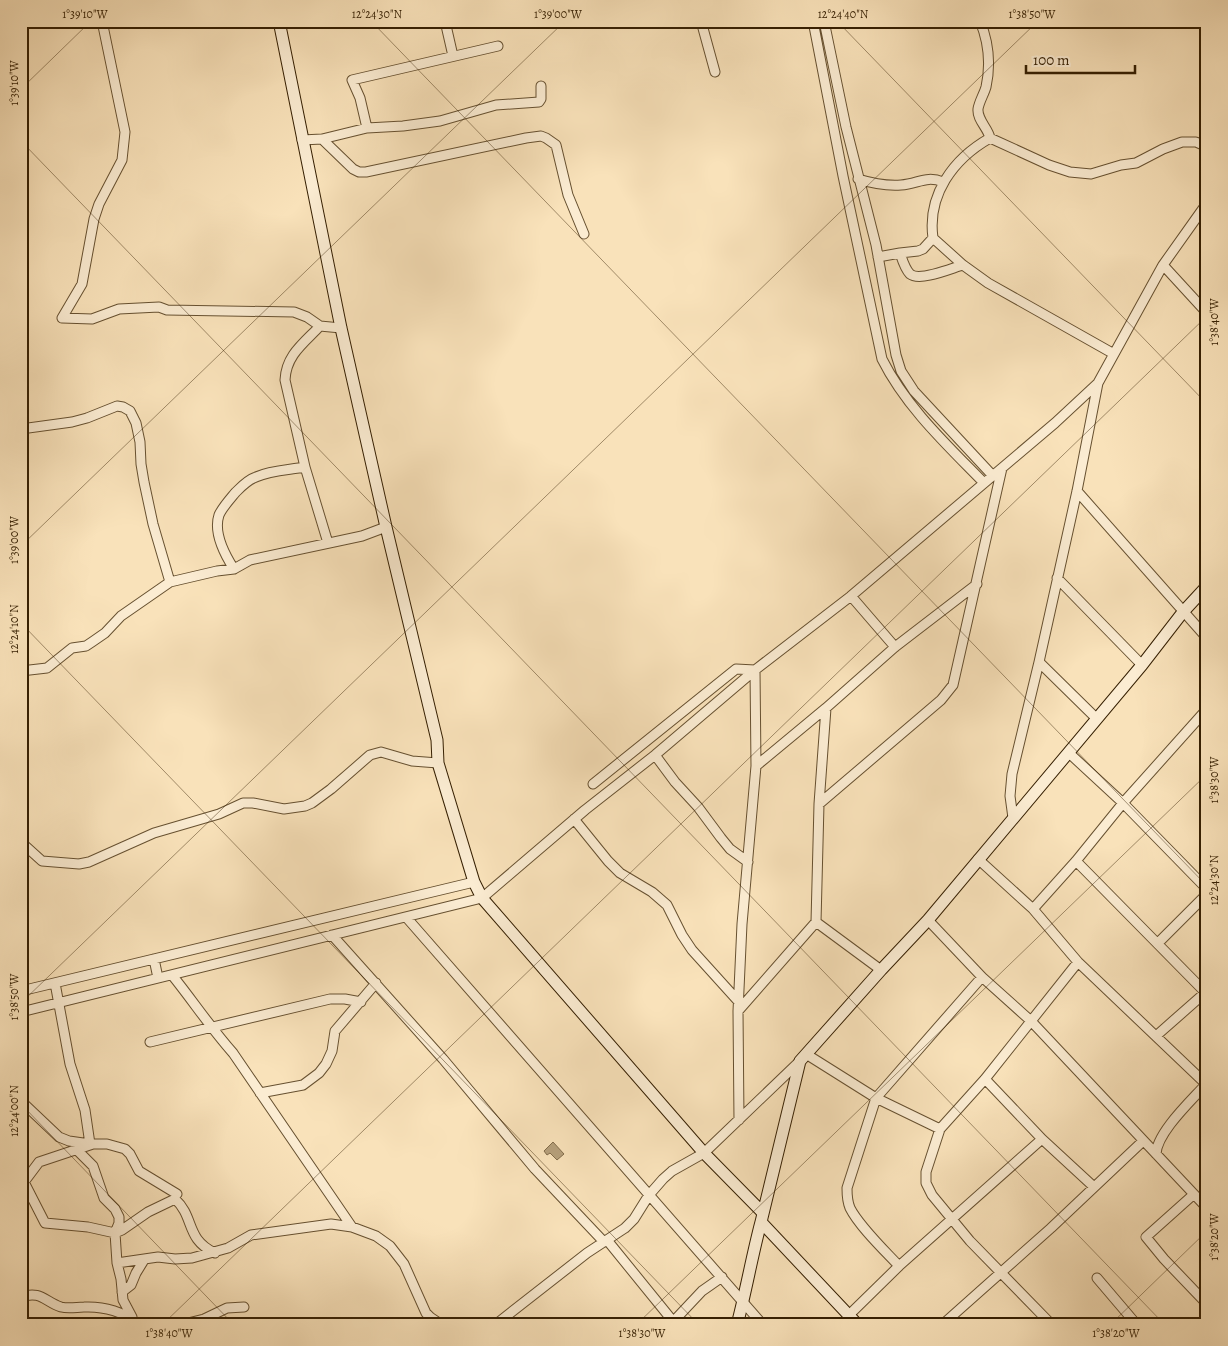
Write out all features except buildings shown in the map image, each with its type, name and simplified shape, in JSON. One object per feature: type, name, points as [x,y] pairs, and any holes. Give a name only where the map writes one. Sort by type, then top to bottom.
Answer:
[{"type":"street","points":[[102,21],[125,132],[125,146],[122,160],[94,219],[82,284],[62,318],[92,319],[119,309],[159,307],[167,310],[294,312],[307,317],[320,326],[341,328]]},
{"type":"street","points":[[279,21],[341,328],[437,740],[438,764],[474,882],[482,898],[704,1153],[858,1325]]},
{"type":"street","points":[[445,21],[453,56]]},
{"type":"street","points":[[701,21],[715,72]]},
{"type":"street","points":[[813,21],[843,176],[882,359],[923,419],[984,483]]},
{"type":"street","points":[[824,21],[858,179],[878,257],[896,355],[901,371],[914,391],[993,476]]},
{"type":"street","points":[[980,21],[990,62],[986,88],[978,109],[990,138],[1049,165],[1070,172],[1091,174],[1136,162],[1182,142],[1196,142],[1207,147]]},
{"type":"street","points":[[367,128],[360,98],[352,80],[498,46]]},
{"type":"street","points":[[302,140],[322,139],[367,128],[440,121],[496,105],[539,102],[541,99],[541,86]]},
{"type":"street","points":[[322,139],[353,169],[359,172],[366,172],[541,136],[556,145],[568,196],[584,234]]},
{"type":"street","points":[[990,138],[962,159],[944,182],[931,223],[933,238],[963,265],[988,283],[1114,354]]},
{"type":"street","points":[[858,179],[870,183],[900,185],[925,179],[935,179],[944,182]]},
{"type":"street","points":[[21,1012],[482,898],[574,819],[655,755],[755,670],[851,596],[1056,423],[1098,383],[1163,265],[1206,207]]},
{"type":"street","points":[[878,257],[900,252],[918,251],[923,249],[933,238]]},
{"type":"street","points":[[900,252],[910,274],[916,277],[924,277],[963,265]]},
{"type":"street","points":[[1163,265],[1207,313]]},
{"type":"street","points":[[320,326],[288,360],[285,369],[285,380],[305,467],[328,543]]},
{"type":"street","points":[[1013,818],[1010,796],[1012,774],[1077,491],[1098,383]]},
{"type":"street","points":[[21,429],[72,422],[117,406],[130,411],[136,423],[144,482],[153,524],[170,582]]},
{"type":"street","points":[[234,570],[224,553],[218,531],[219,515],[232,496],[255,477],[271,472],[305,467]]},
{"type":"street","points":[[819,804],[947,694],[953,685],[1002,468]]},
{"type":"street","points":[[1077,491],[1207,638]]},
{"type":"street","points":[[21,671],[47,668],[72,648],[86,646],[105,633],[121,616],[170,582],[217,571],[234,570],[250,560],[362,536],[386,527]]},
{"type":"street","points":[[1057,578],[1142,665]]},
{"type":"street","points":[[756,766],[895,648],[977,584]]},
{"type":"street","points":[[495,1325],[587,1253],[617,1234],[634,1220],[663,1179],[672,1171],[704,1153],[803,1057],[928,920],[1142,665],[1183,612],[1207,586]]},
{"type":"street","points":[[851,596],[895,648]]},
{"type":"street","points":[[1039,662],[1097,719]]},
{"type":"street","points":[[593,784],[736,669],[755,670]]},
{"type":"street","points":[[739,1120],[738,1006],[742,924],[756,766],[755,670]]},
{"type":"street","points":[[738,1006],[816,922],[819,804],[826,708]]},
{"type":"street","points":[[1033,909],[1076,862],[1207,709]]},
{"type":"street","points":[[21,842],[42,861],[80,864],[89,862],[154,833],[219,814],[243,803],[253,802],[284,809],[305,806],[331,789],[370,755],[376,753],[380,752],[412,761],[438,764]]},
{"type":"street","points":[[1069,753],[1124,804],[1207,889]]},
{"type":"street","points":[[655,755],[730,849],[748,862]]},
{"type":"street","points":[[574,819],[620,873],[652,892],[667,905],[692,950],[738,1006]]},
{"type":"street","points":[[978,860],[1033,909],[1078,962],[1206,1085],[1180,1113],[1161,1138],[1156,1154]]},
{"type":"street","points":[[1076,862],[1206,991],[1156,1036]]},
{"type":"street","points":[[21,991],[474,882]]},
{"type":"street","points":[[1158,943],[1207,894]]},
{"type":"street","points":[[406,916],[763,1325]]},
{"type":"street","points":[[928,920],[982,977],[1031,1022],[1207,1208]]},
{"type":"street","points":[[816,922],[881,970]]},
{"type":"street","points":[[332,935],[443,1059],[535,1169],[605,1241],[673,1323],[702,1291],[722,1277]]},
{"type":"street","points":[[154,959],[158,978]]},
{"type":"street","points":[[1052,1325],[952,1220],[932,1195],[926,1183],[926,1172],[940,1129],[985,1079],[1078,962]]},
{"type":"street","points":[[172,975],[190,997],[210,1027],[233,1053],[352,1226]]},
{"type":"street","points":[[898,1266],[850,1208],[847,1188],[876,1098],[982,977]]},
{"type":"street","points":[[55,983],[70,1064],[85,1110],[92,1144]]},
{"type":"street","points":[[260,1093],[303,1085],[319,1073],[332,1051],[335,1030],[376,983]]},
{"type":"street","points":[[150,1042],[330,999],[361,1002]]},
{"type":"street","points":[[803,1057],[876,1098],[940,1129]]},
{"type":"street","points":[[737,1325],[751,1260],[803,1057]]},
{"type":"street","points":[[985,1079],[1042,1139],[1094,1187]]},
{"type":"street","points":[[21,1101],[60,1137],[69,1141],[125,1148],[139,1171],[177,1194]]},
{"type":"street","points":[[849,1315],[898,1266],[1042,1139]]},
{"type":"street","points":[[946,1324],[1143,1141]]},
{"type":"street","points":[[92,1144],[39,1162],[23,1182],[46,1222],[88,1227],[115,1234],[148,1212],[174,1199],[181,1204],[196,1238],[206,1249],[215,1252]]},
{"type":"street","points":[[77,1150],[93,1166],[104,1198],[115,1209],[119,1223],[115,1234],[123,1300],[135,1323]]},
{"type":"street","points":[[1193,1195],[1146,1237],[1164,1259],[1207,1304]]},
{"type":"street","points":[[117,1262],[158,1257],[192,1258],[233,1246],[251,1235],[332,1224],[352,1226],[376,1236],[390,1246],[404,1264],[426,1313],[442,1325]]},
{"type":"street","points":[[122,1292],[131,1285],[144,1260]]},
{"type":"street","points":[[128,1262],[134,1276]]},
{"type":"street","points":[[1097,1278],[1137,1325]]},
{"type":"street","points":[[21,1297],[30,1294],[45,1298],[62,1308],[92,1307],[124,1314],[135,1323]]},
{"type":"street","points":[[180,1325],[204,1319],[227,1308],[244,1307]]},
{"type":"shaded area","points":[[553,1142],[564,1154],[557,1160],[550,1153],[547,1155],[544,1151]]}]
